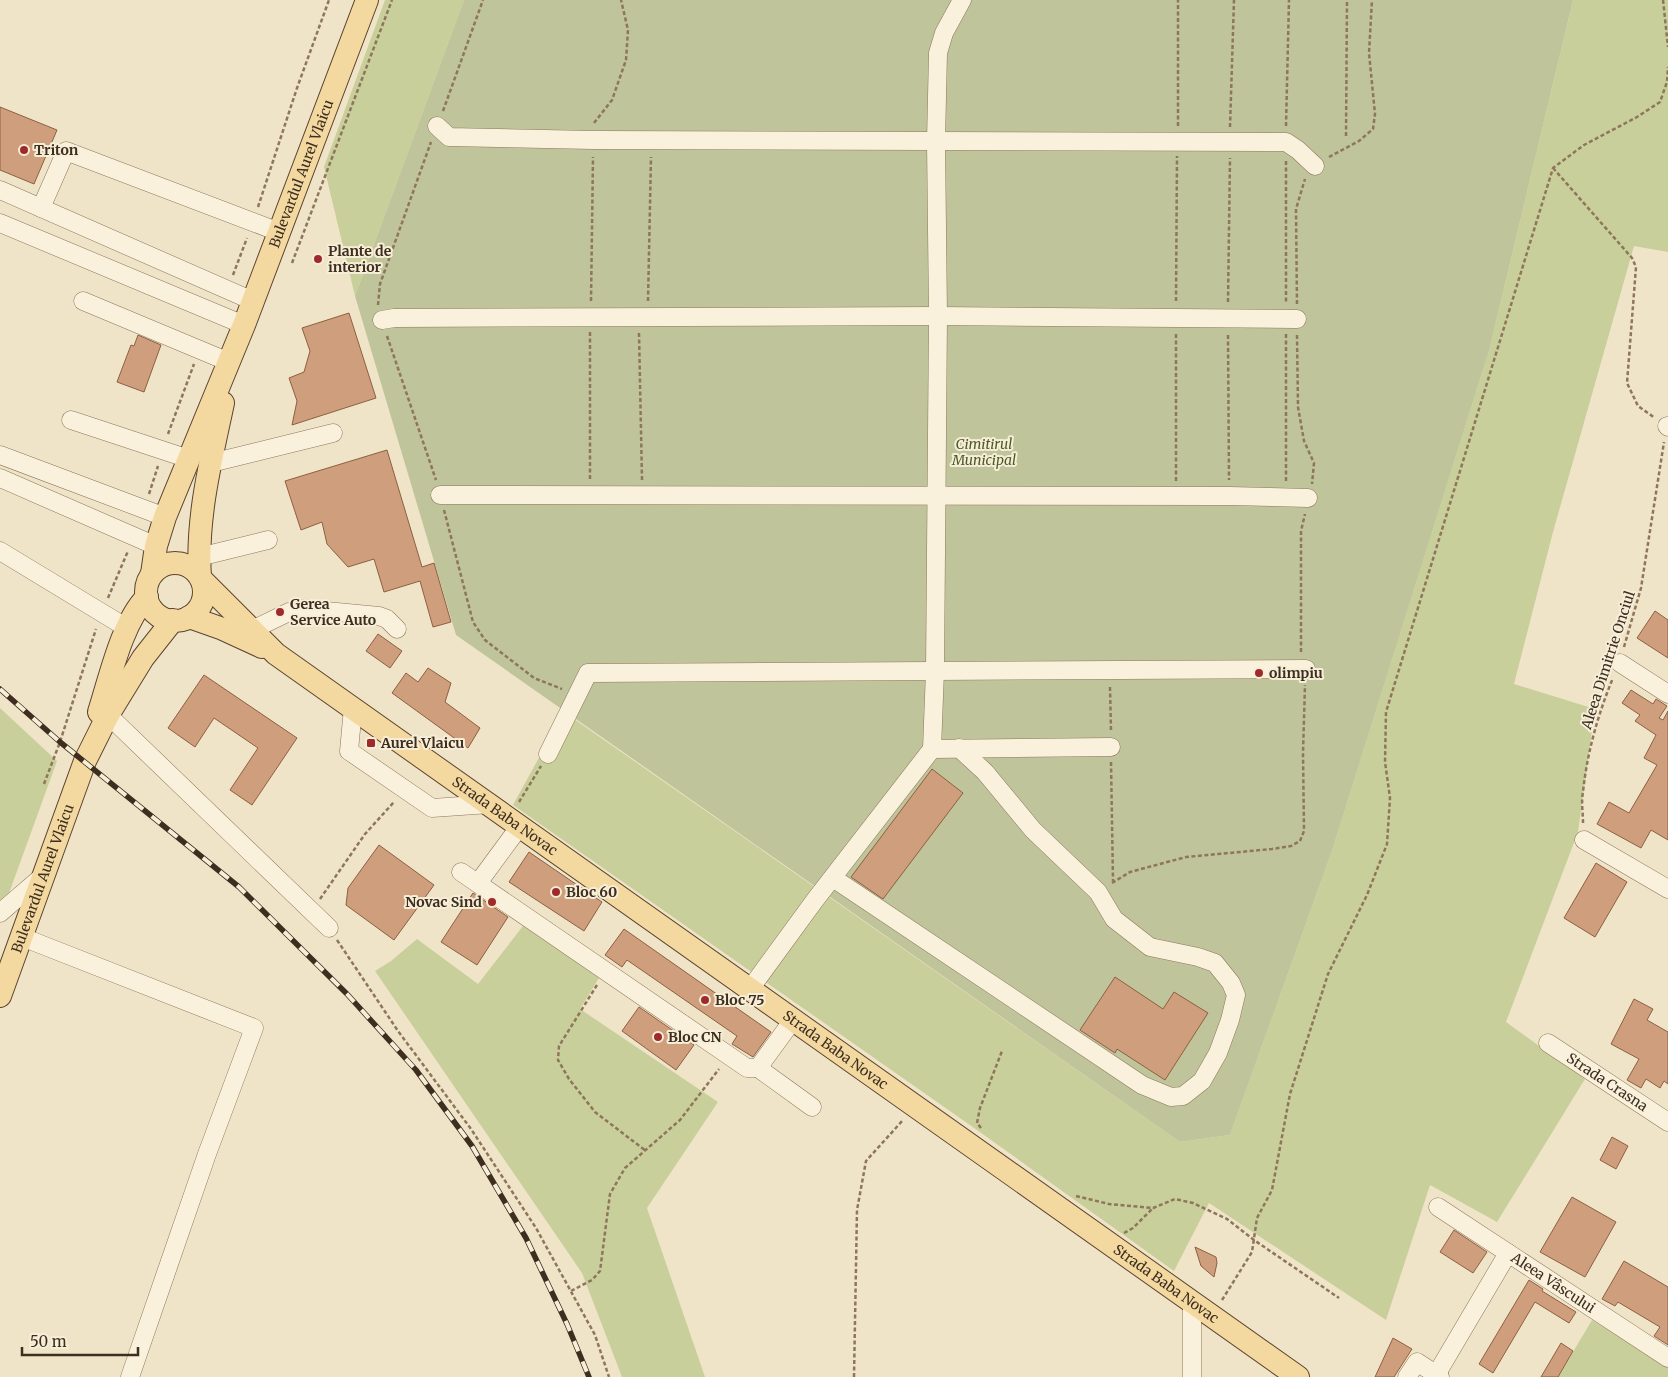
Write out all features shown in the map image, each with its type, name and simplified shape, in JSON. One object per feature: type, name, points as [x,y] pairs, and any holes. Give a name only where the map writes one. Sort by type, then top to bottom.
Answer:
[{"type":"main road","name":"Bulevardul Aurel Vlaicu","points":[[152,574],[156,546],[165,517],[244,325],[367,0]]},
{"type":"main road","name":"Bulevardul Aurel Vlaicu","points":[[200,571],[200,529],[232,355]]},
{"type":"main road","points":[[175,563],[184,564],[200,571],[204,589],[201,605],[196,612],[181,619],[164,618],[150,606],[146,589],[152,574],[167,564],[175,563]]},
{"type":"main road","name":"Strada Baba Novac","points":[[200,571],[276,654]]},
{"type":"main road","name":"Bulevardul Aurel Vlaicu","points":[[0,996],[85,761],[126,628],[137,607],[147,597]]},
{"type":"main road","name":"Bulevardul Aurel Vlaicu","points":[[85,761],[108,715],[143,658],[181,619]]},
{"type":"main road","name":"Strada Baba Novac","points":[[181,619],[223,629],[276,654],[1298,1377]]},
{"type":"street","points":[[750,989],[932,749],[935,671],[938,316],[936,141],[938,53],[944,33],[962,0]]},
{"type":"street","points":[[437,126],[449,137],[581,140],[1286,142],[1315,166]]},
{"type":"street","points":[[41,208],[66,151],[279,232]]},
{"type":"street","points":[[0,190],[253,301]]},
{"type":"street","points":[[0,223],[244,325]]},
{"type":"street","points":[[83,301],[199,350],[232,355]]},
{"type":"street","points":[[382,320],[394,318],[938,316],[1292,319]]},
{"type":"street","points":[[71,420],[189,459]]},
{"type":"street","points":[[211,464],[333,433]]},
{"type":"street","points":[[0,455],[165,517]]},
{"type":"street","points":[[0,478],[156,546]]},
{"type":"street","points":[[440,495],[1229,496],[1308,498]]},
{"type":"street","points":[[200,571],[268,540]]},
{"type":"street","points":[[0,552],[126,628]]},
{"type":"street","points":[[252,630],[289,612],[305,609],[379,616],[387,619],[397,629]]},
{"type":"street","points":[[1620,663],[1668,694]]},
{"type":"street","points":[[548,754],[588,673],[1306,670]]},
{"type":"street","points":[[353,708],[349,752],[432,808],[490,804]]},
{"type":"street","points":[[108,715],[329,928]]},
{"type":"street","points":[[932,749],[1111,747]]},
{"type":"street","points":[[833,878],[1142,1084],[1171,1097],[1183,1096],[1202,1081],[1218,1053],[1230,1020],[1236,995],[1231,983],[1215,963],[1198,957],[1150,947],[1114,919],[1098,892],[1033,830],[985,772],[959,748]]},
{"type":"street","points":[[478,883],[515,822]]},
{"type":"street","points":[[1584,840],[1668,889]]},
{"type":"street","points":[[461,872],[729,1056],[747,1068],[758,1068],[812,1107]]},
{"type":"street","points":[[0,914],[44,875]]},
{"type":"street","points":[[22,937],[254,1028],[207,1154],[130,1377]]},
{"type":"street","points":[[758,1068],[793,1020]]},
{"type":"street","name":"Strada Crasna","points":[[1548,1043],[1668,1122]]},
{"type":"street","name":"Aleea Vâscului","points":[[1438,1207],[1668,1358]]},
{"type":"street","points":[[1407,1377],[1417,1362],[1438,1376],[1508,1253]]},
{"type":"street","points":[[1192,1303],[1192,1377]]},
{"type":"path","points":[[227,290],[253,223],[297,88],[329,0]]},
{"type":"path","points":[[292,263],[392,0]]},
{"type":"path","points":[[483,0],[380,284],[378,312],[440,495],[473,622],[485,640],[534,678],[578,694]]},
{"type":"path","points":[[581,140],[612,100],[626,60],[628,30],[621,0]]},
{"type":"path","points":[[1176,496],[1178,0]]},
{"type":"path","points":[[1229,496],[1228,319],[1234,0]]},
{"type":"path","points":[[1346,136],[1347,0]]},
{"type":"path","points":[[1663,0],[1668,47]]},
{"type":"path","points":[[1212,1316],[1252,1252],[1256,1218],[1272,1190],[1290,1094],[1328,974],[1367,895],[1387,844],[1390,798],[1385,762],[1386,712],[1553,168],[1584,144],[1637,117],[1660,102],[1667,82],[1668,67]]},
{"type":"path","points":[[642,494],[644,317],[651,140]]},
{"type":"path","points":[[1553,168],[1632,258],[1636,268],[1627,383],[1638,406],[1667,427]]},
{"type":"path","points":[[1287,498],[1292,319]]},
{"type":"path","points":[[144,509],[162,450],[199,350]]},
{"type":"path","name":"Aleea Dimitrie Onciul","points":[[1584,840],[1582,794],[1587,764],[1595,729],[1620,663],[1641,588],[1667,427]]},
{"type":"path","points":[[44,784],[60,742],[102,613],[134,537]]},
{"type":"path","points":[[1110,670],[1113,882]]},
{"type":"path","points":[[515,822],[548,754]]},
{"type":"path","points":[[312,912],[365,834],[405,790]]},
{"type":"path","points":[[329,928],[398,1031],[482,1146],[536,1228],[595,1335],[609,1377]]},
{"type":"path","points":[[605,970],[559,1046],[558,1060],[569,1079],[595,1112],[646,1151]]},
{"type":"path","points":[[982,1130],[977,1123],[980,1108],[1002,1051]]},
{"type":"path","points":[[571,1291],[592,1280],[600,1271],[610,1194],[625,1168],[680,1120],[729,1056]]},
{"type":"path","points":[[854,1377],[857,1210],[866,1161],[916,1106]]},
{"type":"path","points":[[1074,1195],[1109,1204],[1153,1208]]},
{"type":"path","points":[[1108,1242],[1133,1228],[1153,1208],[1175,1200],[1192,1203],[1227,1219],[1254,1240],[1339,1298]]},
{"type":"green space","points":[[385,0],[464,0],[355,296],[324,167]]},
{"type":"green space","name":"Cimitirul Municipal","points":[[464,0],[1573,0],[1489,351],[1332,851],[1230,1135],[1180,1142],[456,635],[355,296]]},
{"type":"green space","points":[[1573,0],[1668,0],[1668,252],[1634,246],[1553,532],[1514,684],[1595,709],[1578,832],[1506,1022],[1585,1079],[1497,1222],[1430,1185],[1386,1320],[1209,1203],[1174,1271],[977,1130],[513,805],[564,712],[1180,1142],[1230,1135],[1332,851],[1489,351]]},
{"type":"green space","points":[[0,708],[57,761],[0,918]]},
{"type":"green space","points":[[523,926],[599,978],[580,1009],[718,1102],[647,1208],[705,1377],[622,1377],[582,1273],[375,971],[391,961],[417,939],[478,984]]},
{"type":"green space","points":[[1592,1320],[1668,1365],[1668,1377],[1558,1377]]},
{"type":"building","name":"Triton","points":[[0,107],[57,130],[34,184],[0,170]]},
{"type":"building","points":[[349,313],[376,398],[292,425],[297,401],[289,378],[304,372],[310,351],[302,328]]},
{"type":"building","points":[[138,335],[161,345],[144,392],[117,382],[131,345],[134,346]]},
{"type":"building","points":[[387,450],[422,567],[434,563],[451,622],[433,627],[420,581],[384,592],[374,559],[348,567],[327,544],[322,522],[301,530],[285,481]]},
{"type":"building","points":[[1655,611],[1668,620],[1668,658],[1637,638]]},
{"type":"building","points":[[378,634],[402,651],[390,668],[366,651]]},
{"type":"building","points":[[428,668],[451,683],[445,702],[480,728],[468,748],[392,693],[406,673],[418,682]]},
{"type":"building","points":[[204,675],[297,738],[252,805],[230,790],[258,748],[214,718],[195,747],[168,728]]},
{"type":"building","points":[[1631,690],[1653,704],[1656,699],[1667,706],[1659,718],[1663,720],[1668,711],[1668,840],[1651,830],[1641,848],[1597,824],[1609,802],[1629,813],[1657,765],[1644,758],[1656,735],[1635,721],[1640,715],[1622,703]]},
{"type":"building","points":[[932,769],[963,793],[883,899],[851,877]]},
{"type":"building","points":[[379,845],[434,885],[394,940],[346,905],[348,888]]},
{"type":"building","name":"Bloc 60","points":[[529,852],[602,902],[584,931],[509,882]]},
{"type":"building","points":[[1596,863],[1627,882],[1595,937],[1564,918]]},
{"type":"building","points":[[473,893],[508,917],[477,965],[441,942]]},
{"type":"building","name":"Bloc 75","points":[[624,929],[771,1032],[753,1057],[732,1044],[737,1036],[627,960],[622,967],[605,955]]},
{"type":"building","points":[[1115,977],[1163,1009],[1174,992],[1208,1013],[1165,1080],[1117,1049],[1115,1053],[1080,1030]]},
{"type":"building","points":[[1634,999],[1653,1009],[1647,1020],[1668,1032],[1668,1084],[1664,1081],[1660,1088],[1646,1079],[1641,1088],[1627,1080],[1639,1059],[1611,1044]]},
{"type":"building","name":"Bloc CN","points":[[639,1007],[694,1045],[676,1070],[622,1031]]},
{"type":"building","points":[[1612,1137],[1628,1146],[1616,1169],[1600,1160]]},
{"type":"building","points":[[1572,1197],[1616,1222],[1585,1277],[1540,1252]]},
{"type":"building","points":[[1454,1230],[1487,1252],[1473,1273],[1440,1252]]},
{"type":"building","points":[[1195,1247],[1216,1257],[1217,1263],[1214,1277],[1201,1266]]},
{"type":"building","points":[[1624,1261],[1668,1287],[1668,1345],[1654,1336],[1660,1327],[1618,1302],[1615,1306],[1602,1299]]},
{"type":"building","points":[[1529,1280],[1543,1289],[1542,1291],[1576,1312],[1569,1323],[1535,1302],[1493,1373],[1479,1364]]},
{"type":"building","points":[[1393,1338],[1412,1349],[1394,1377],[1375,1377]]},
{"type":"building","points":[[1561,1343],[1573,1351],[1558,1377],[1541,1377]]},
{"type":"railway","points":[[0,689],[60,742],[239,887],[347,994],[416,1070],[472,1146],[526,1238],[567,1324],[589,1377]]},
{"type":"place","name":"Triton","points":[[24,150]]},
{"type":"place","name":"Plante de interior","points":[[318,259]]},
{"type":"place","name":"Gerea Service Auto","points":[[280,612]]},
{"type":"place","name":"olimpiu","points":[[1259,673]]},
{"type":"place","name":"Aurel Vlaicu","points":[[371,743]]},
{"type":"place","name":"Bloc 60","points":[[556,892]]},
{"type":"place","name":"Novac Sind","points":[[492,902]]},
{"type":"place","name":"Bloc 75","points":[[705,1000]]},
{"type":"place","name":"Bloc CN","points":[[658,1037]]}]
